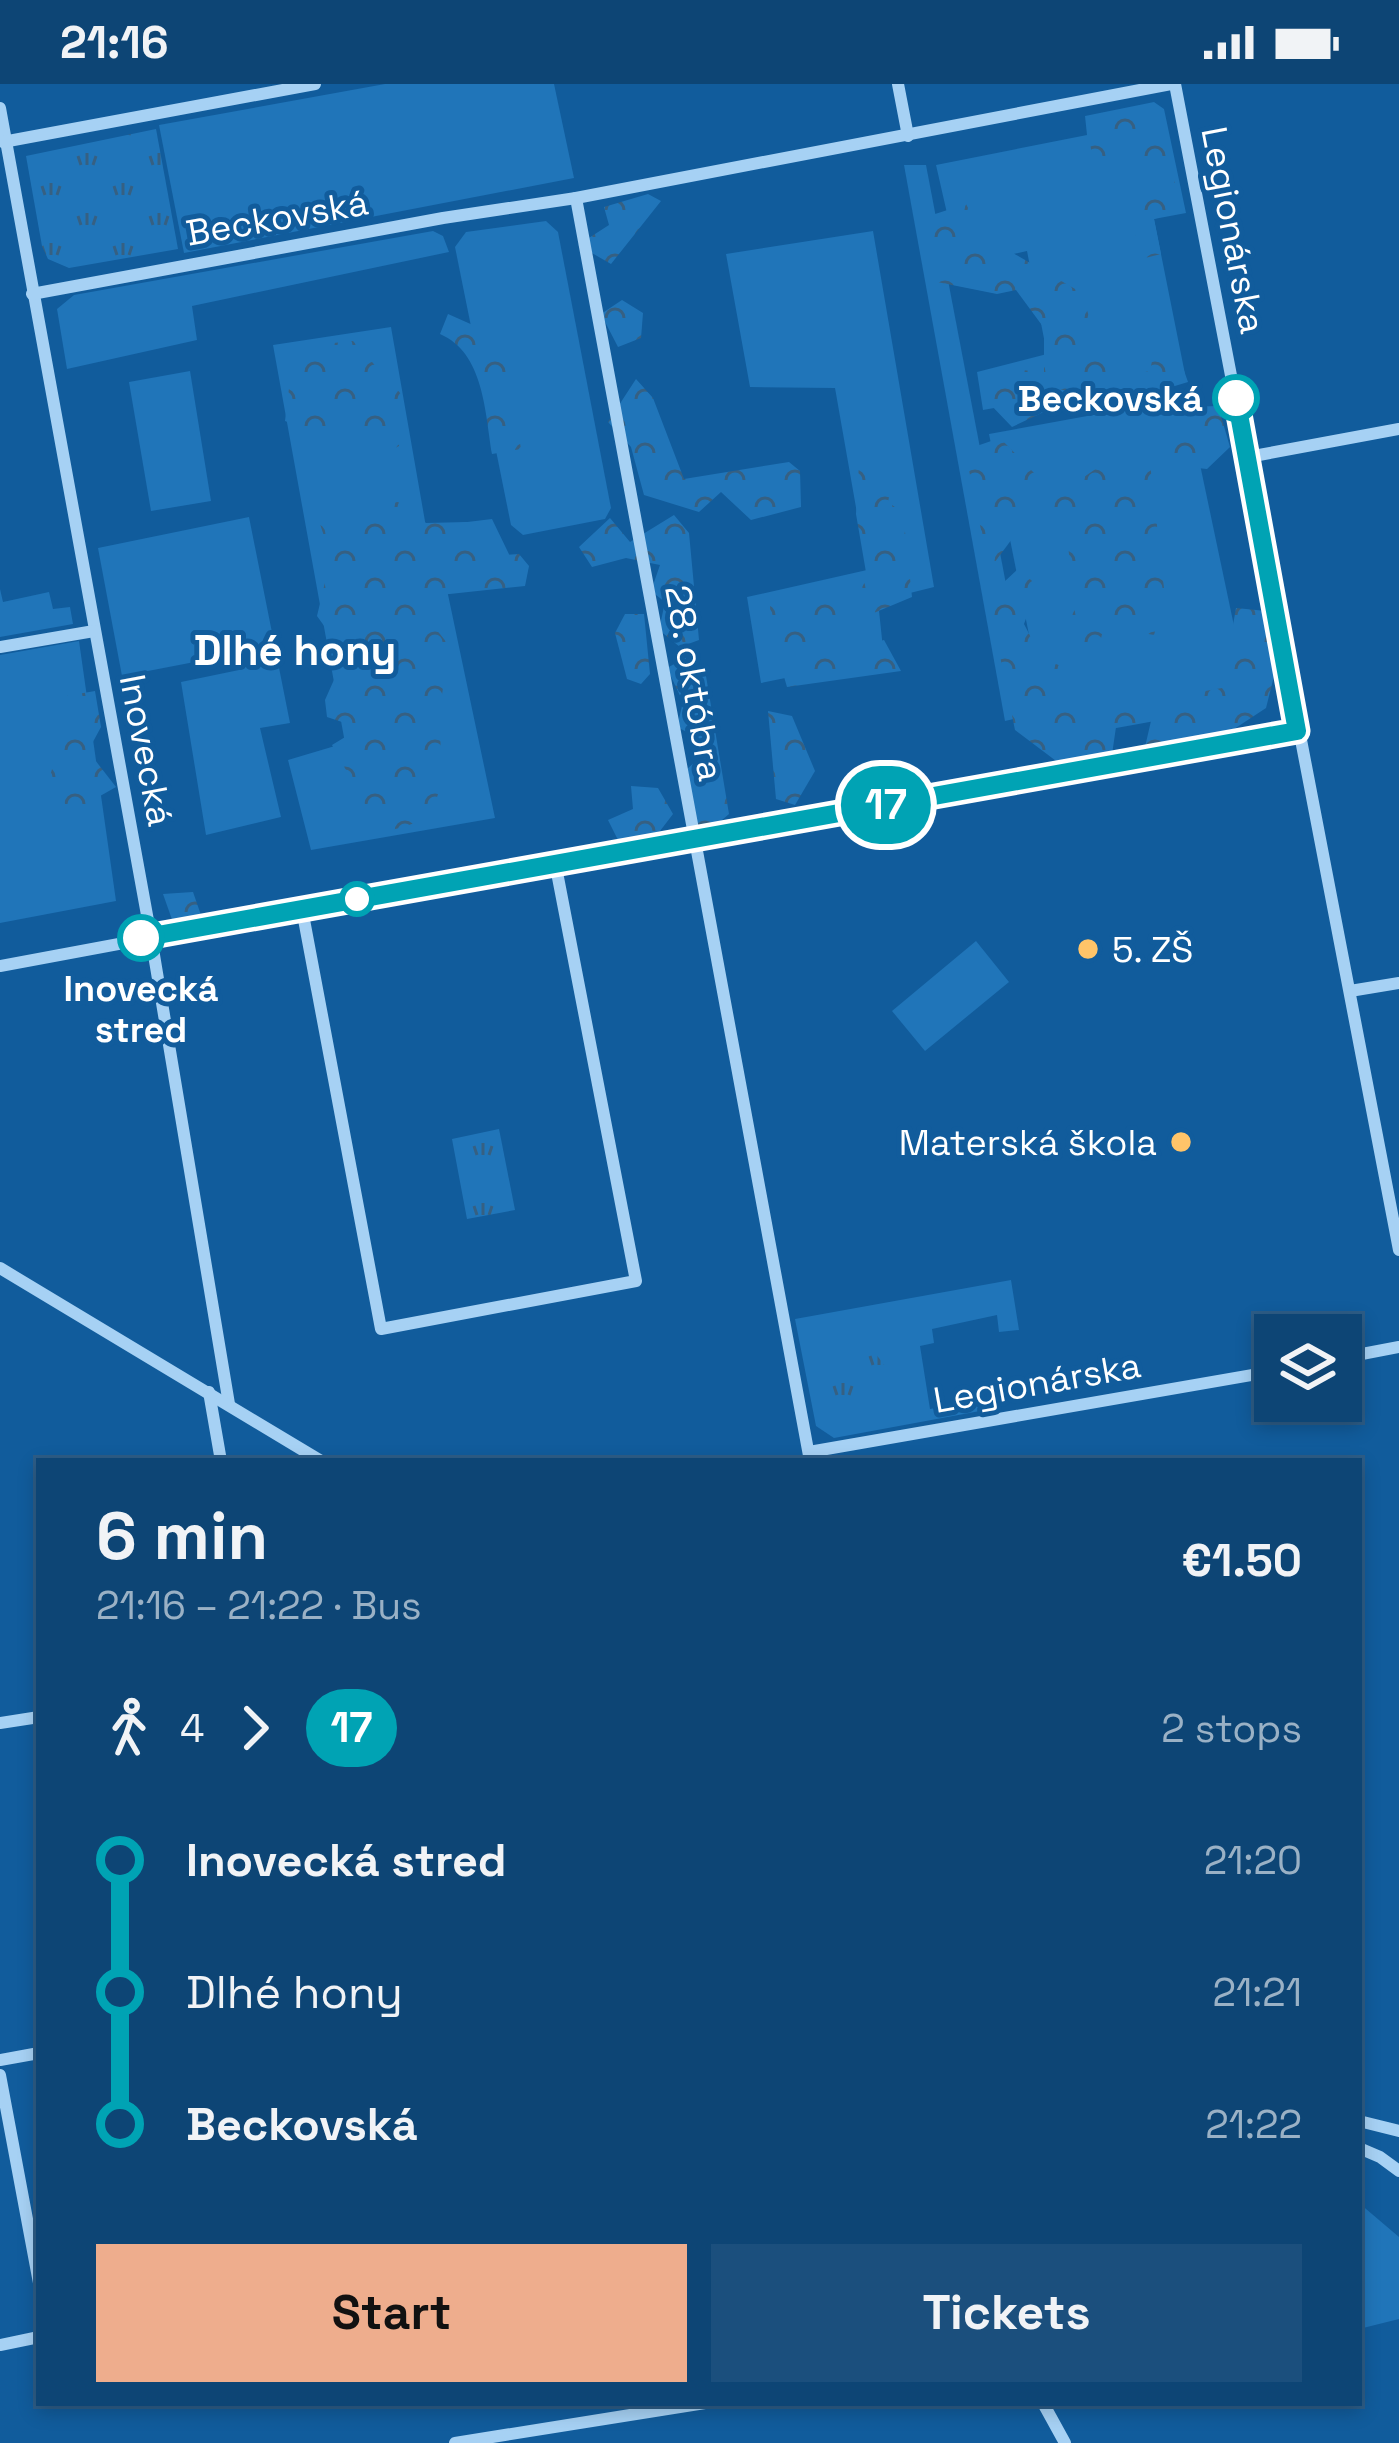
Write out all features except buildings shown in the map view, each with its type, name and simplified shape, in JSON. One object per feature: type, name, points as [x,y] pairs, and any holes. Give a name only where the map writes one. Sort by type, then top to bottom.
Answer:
[{"type":"street","points":[[3,142],[315,84]]},
{"type":"street","points":[[898,84],[908,136]]},
{"type":"street","name":"Beckovská","points":[[32,294],[333,237],[575,198],[1173,84]]},
{"type":"street","name":"Legionárska","points":[[1173,84],[1399,1250]]},
{"type":"street","name":"Inovecká","points":[[0,108],[152,937],[229,1404]]},
{"type":"street","name":"28. októbra","points":[[575,198],[810,1456]]},
{"type":"street","points":[[1248,457],[1399,429]]},
{"type":"street","points":[[0,647],[94,631]]},
{"type":"street","points":[[0,966],[1297,731]]},
{"type":"street","points":[[302,909],[381,1328],[427,1320],[636,1281],[554,862]]},
{"type":"street","points":[[1349,991],[1399,983]]},
{"type":"street","points":[[0,1268],[316,1458]]},
{"type":"street","points":[[1362,1354],[1399,1347]]},
{"type":"street","name":"Legionárska","points":[[810,1456],[1254,1374]]},
{"type":"street","points":[[209,1392],[220,1458]]},
{"type":"street","points":[[0,1724],[36,1718]]},
{"type":"street","points":[[0,2060],[36,2054]]},
{"type":"street","points":[[0,2074],[36,2267]]},
{"type":"street","points":[[1362,2122],[1399,2132]]},
{"type":"street","points":[[1362,2149],[1399,2171]]},
{"type":"street","points":[[0,2345],[36,2338]]},
{"type":"street","points":[[455,2443],[686,2406]]},
{"type":"street","points":[[1044,2406],[1065,2443]]},
{"type":"green space","points":[[385,84],[554,84],[574,178],[184,253],[159,125]]},
{"type":"green space","points":[[1154,102],[1164,109],[1186,213],[1154,219],[1185,374],[983,410],[977,372],[1047,354],[1027,251],[959,266],[936,165],[1087,135],[1085,116]]},
{"type":"green space","points":[[1158,107],[1181,210],[1154,219],[1161,254],[1141,259],[1135,232],[1141,211],[1132,147],[1099,158],[1092,154],[1088,134],[1092,122],[1111,113]]},
{"type":"green space","points":[[156,129],[178,249],[69,268],[48,259],[26,156]]},
{"type":"green space","points":[[904,165],[926,165],[1031,715],[1005,721]]},
{"type":"green space","points":[[648,194],[661,201],[611,264],[578,245],[609,225],[604,207]]},
{"type":"green space","points":[[966,204],[982,235],[1082,293],[1102,361],[1113,379],[1150,371],[1155,346],[1175,345],[1188,382],[1112,405],[1060,389],[1063,403],[1012,427],[988,402],[1010,368],[1044,373],[1044,328],[1016,290],[997,294],[937,282],[929,216]]},
{"type":"green space","points":[[546,221],[558,232],[611,508],[605,519],[523,535],[511,525],[455,247],[466,232]]},
{"type":"green space","points":[[433,231],[443,236],[449,252],[192,306],[197,340],[67,369],[57,309],[74,295]]},
{"type":"green space","points":[[873,231],[934,587],[878,601],[884,658],[761,683],[747,597],[867,570],[835,388],[750,387],[726,254]]},
{"type":"green space","points":[[622,300],[643,313],[641,338],[618,347],[601,314]]},
{"type":"green space","points":[[448,314],[502,338],[521,449],[492,454],[474,369],[455,343],[440,334]]},
{"type":"green space","points":[[391,327],[426,527],[492,519],[519,575],[446,585],[495,818],[311,850],[288,760],[345,743],[273,345]]},
{"type":"green space","points":[[353,341],[401,394],[399,446],[373,459],[343,420],[321,433],[285,421],[294,347]]},
{"type":"green space","points":[[190,371],[211,501],[151,511],[129,382]]},
{"type":"green space","points":[[636,379],[653,398],[684,479],[789,462],[800,471],[801,507],[751,520],[721,492],[699,512],[644,495],[631,447],[608,422]]},
{"type":"green space","points":[[1186,398],[1249,697],[1238,706],[1050,740],[989,434]]},
{"type":"green space","points":[[1218,406],[1230,447],[1207,469],[1150,463],[1165,597],[1154,635],[1104,626],[1096,659],[1058,644],[1076,607],[1067,539],[1045,504],[1110,459],[1178,444],[1188,407]]},
{"type":"green space","points":[[1000,438],[1036,475],[1034,509],[989,570],[965,450]]},
{"type":"green space","points":[[859,464],[894,472],[888,502],[903,513],[912,597],[821,635],[831,654],[884,640],[901,671],[787,687],[771,632],[770,605],[803,598],[853,604],[867,578],[856,514]]},
{"type":"green space","points":[[398,502],[426,523],[468,522],[504,555],[519,554],[529,566],[525,586],[431,596],[423,613],[452,649],[441,701],[438,793],[418,821],[381,833],[332,745],[360,728],[327,717],[325,700],[345,655],[317,616],[331,557],[316,512]]},
{"type":"green space","points":[[674,515],[689,533],[699,640],[680,647],[659,630],[665,602],[651,591],[660,565],[626,558],[592,567],[579,547],[610,518],[630,542]]},
{"type":"green space","points":[[249,517],[290,723],[260,728],[281,817],[206,835],[181,682],[239,670],[236,654],[122,676],[98,548]]},
{"type":"green space","points":[[1018,569],[1038,586],[1024,624],[1042,659],[1067,668],[1072,715],[1222,688],[1236,608],[1266,611],[1279,656],[1266,708],[1187,760],[1145,747],[1151,721],[1116,727],[1109,775],[1084,782],[1015,730],[988,597]]},
{"type":"green space","points":[[0,589],[3,602],[49,592],[53,609],[70,607],[73,624],[0,637]]},
{"type":"green space","points":[[625,614],[644,614],[650,674],[641,684],[627,679],[615,633]]},
{"type":"green space","points":[[79,641],[116,901],[0,923],[0,655]]},
{"type":"green space","points":[[685,658],[706,676],[729,814],[715,826],[694,824],[685,771],[698,759],[697,737],[677,727],[683,702],[667,668]]},
{"type":"green space","points":[[95,691],[101,727],[88,751],[116,787],[70,813],[50,776],[61,739],[61,697]]},
{"type":"green space","points":[[768,711],[792,716],[815,771],[795,805],[776,799]]},
{"type":"green space","points":[[631,786],[658,788],[673,814],[660,831],[620,844],[608,820],[633,809]]},
{"type":"green space","points":[[193,892],[204,924],[175,928],[163,894]]},
{"type":"green space","points":[[976,941],[1009,982],[925,1051],[892,1011]]},
{"type":"green space","points":[[499,1129],[515,1210],[467,1219],[452,1139]]},
{"type":"green space","points":[[1011,1280],[1019,1330],[999,1332],[997,1315],[932,1329],[934,1343],[920,1346],[930,1409],[982,1400],[980,1411],[834,1438],[816,1426],[795,1319]]},
{"type":"green space","points":[[875,1353],[903,1389],[826,1402],[819,1365]]},
{"type":"green space","points":[[1362,2206],[1399,2237],[1399,2319],[1362,2328]]},
{"type":"bus line","name":"17","points":[[141,938],[1297,731],[1236,398]]},
{"type":"place","name":"Beckovská","points":[[1236,398]]},
{"type":"place","name":"Inovecká stred","points":[[141,938]]},
{"type":"place","name":"5. ZŠ","points":[[1088,949]]},
{"type":"place","name":"Materská škola","points":[[1181,1142]]},
{"type":"district","name":"Dlhé hony","points":[[295,650]]}]
